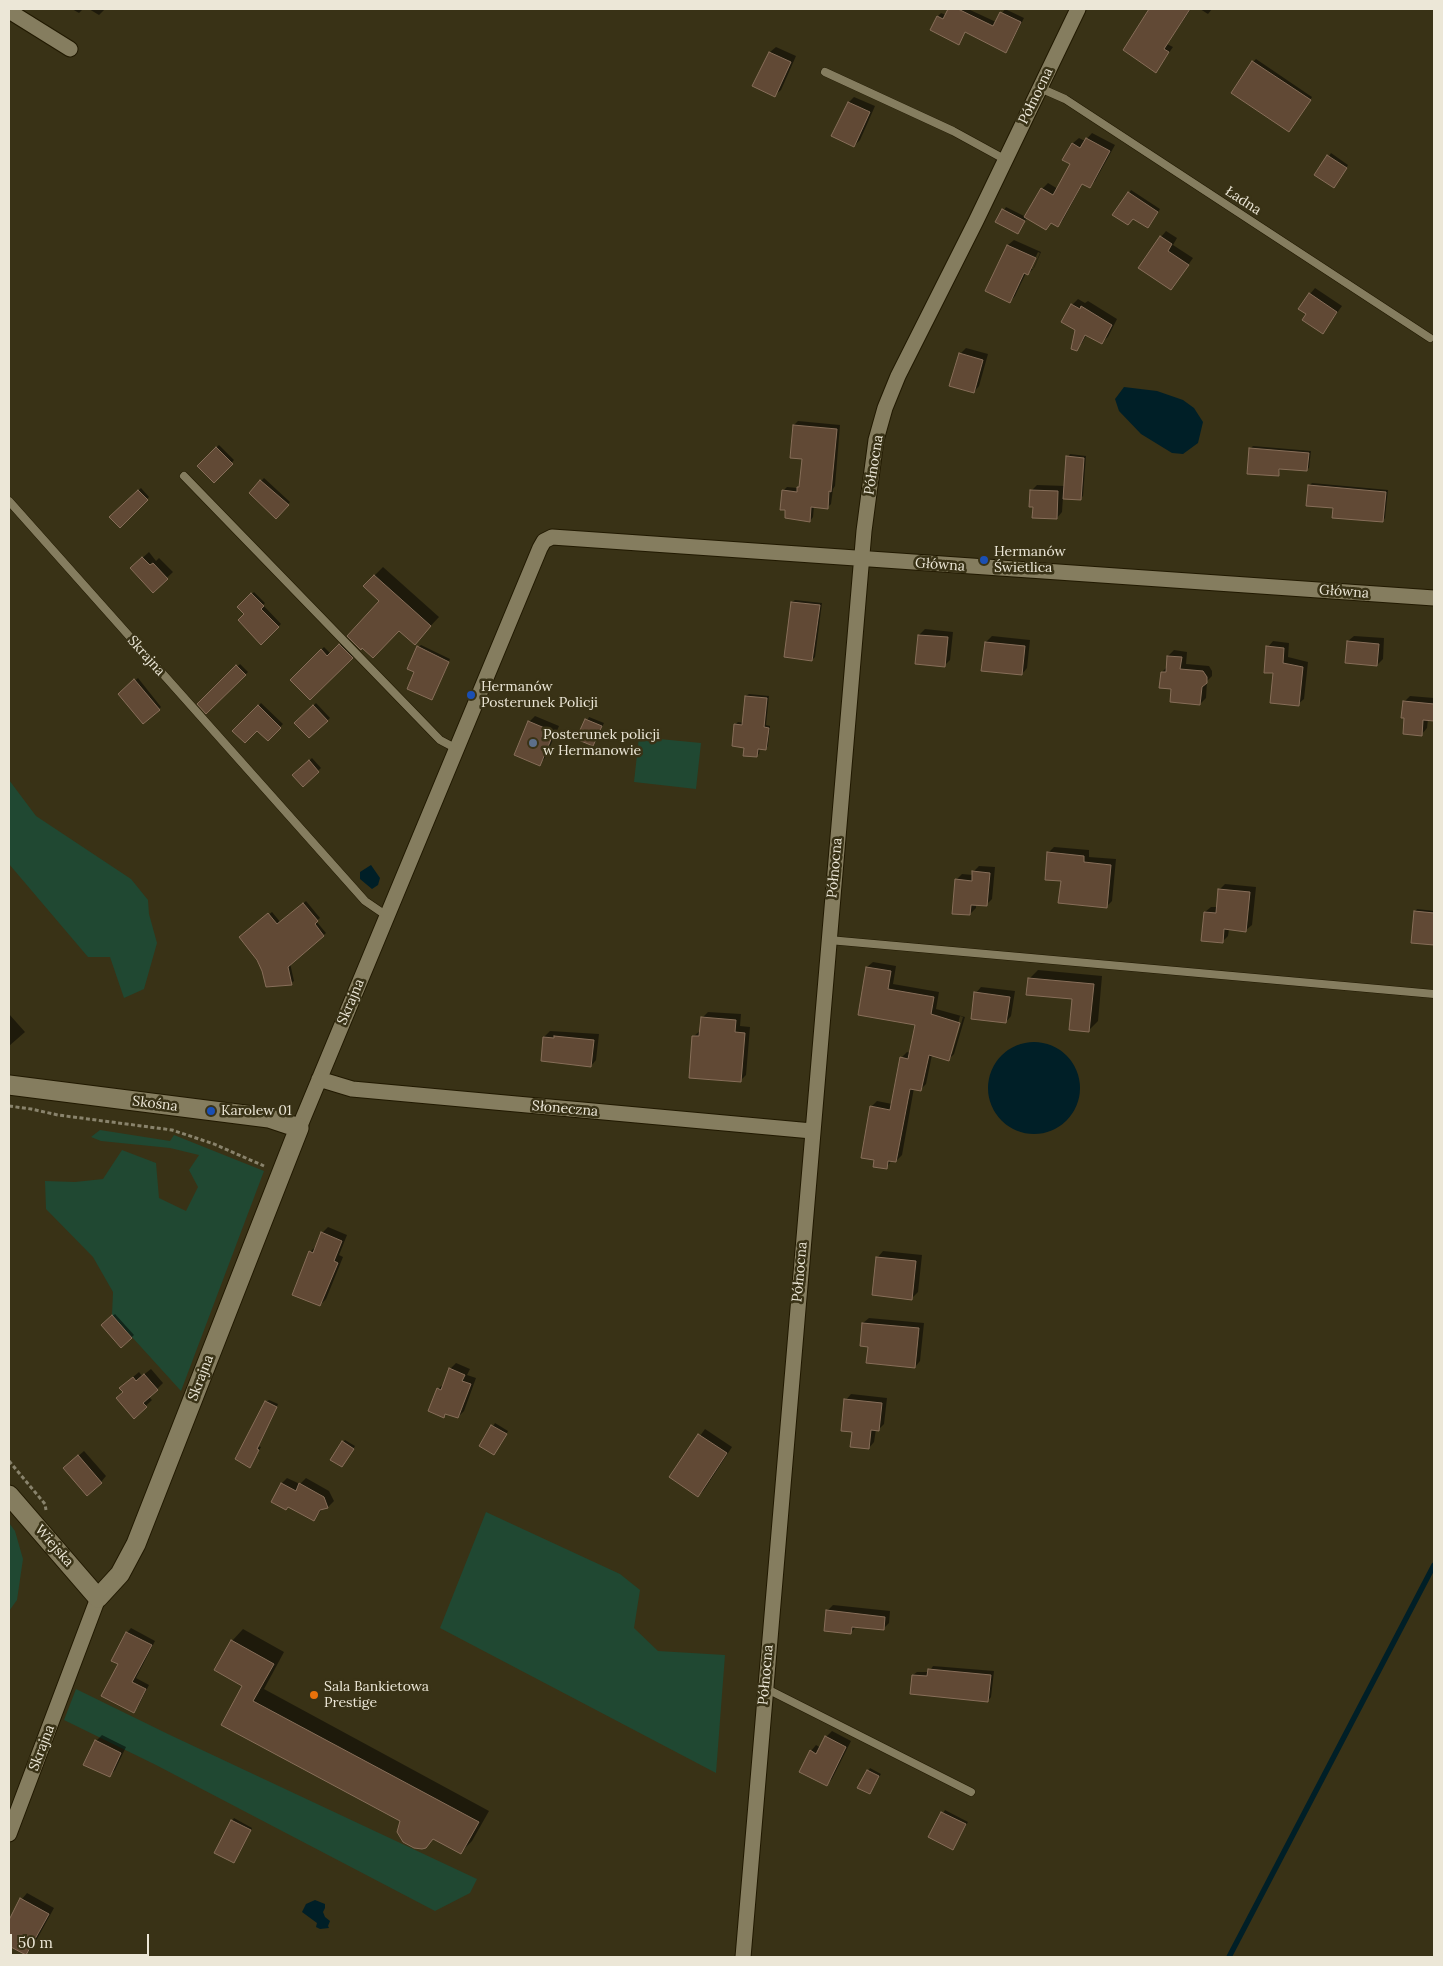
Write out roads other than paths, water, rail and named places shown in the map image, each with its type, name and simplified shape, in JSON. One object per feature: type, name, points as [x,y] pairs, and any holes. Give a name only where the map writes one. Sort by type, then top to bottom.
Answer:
[{"type":"street","name":"Północna","points":[[743,1957],[861,559],[876,440],[885,408],[898,376],[1006,160],[1078,9]]},
{"type":"street","points":[[9,11],[70,49]]},
{"type":"street","name":"Główna","points":[[540,548],[544,541],[559,536],[861,559],[1434,598]]},
{"type":"street","name":"Skrajna","points":[[9,1834],[98,1598],[120,1574],[136,1544],[299,1128],[540,548]]},
{"type":"street","name":"Słoneczna","points":[[319,1079],[352,1088],[812,1131]]},
{"type":"street","name":"Skośna","points":[[9,1086],[269,1118],[299,1128]]},
{"type":"street","name":"Wiejska","points":[[9,1495],[98,1598]]},
{"type":"lane","points":[[825,72],[953,132],[1006,160]]},
{"type":"lane","name":"Ładna","points":[[1040,88],[1073,104],[1430,338]]},
{"type":"lane","points":[[184,476],[440,740],[457,749]]},
{"type":"lane","name":"Skrajna","points":[[9,501],[364,902],[387,916]]},
{"type":"lane","points":[[829,940],[1434,994]]},
{"type":"lane","points":[[765,1688],[971,1792]]},
{"type":"water","points":[[1124,387],[1157,391],[1183,400],[1194,408],[1203,422],[1198,443],[1183,454],[1172,453],[1141,434],[1119,411],[1115,399]]},
{"type":"water","points":[[371,865],[380,878],[378,885],[372,889],[360,879],[360,872]]},
{"type":"water","points":[[1034,1042],[1051,1046],[1066,1056],[1076,1071],[1080,1088],[1076,1105],[1066,1120],[1051,1130],[1034,1134],[1017,1130],[1002,1120],[992,1105],[988,1088],[992,1071],[1002,1056],[1017,1046]]},
{"type":"water","points":[[315,1900],[325,1904],[323,1912],[330,1921],[329,1928],[320,1929],[316,1927],[317,1923],[302,1912],[306,1904]]},
{"type":"waterway","points":[[1229,1957],[1434,1565]]},
{"type":"place","name":"Hermanów Świetlica","points":[[984,560]]},
{"type":"place","name":"Hermanów Posterunek Policji","points":[[471,695]]},
{"type":"place","name":"Posterunek policji w Hermanowie","points":[[533,743]]},
{"type":"place","name":"Karolew 01","points":[[211,1111]]},
{"type":"place","name":"Sala Bankietowa Prestige","points":[[314,1695]]}]
